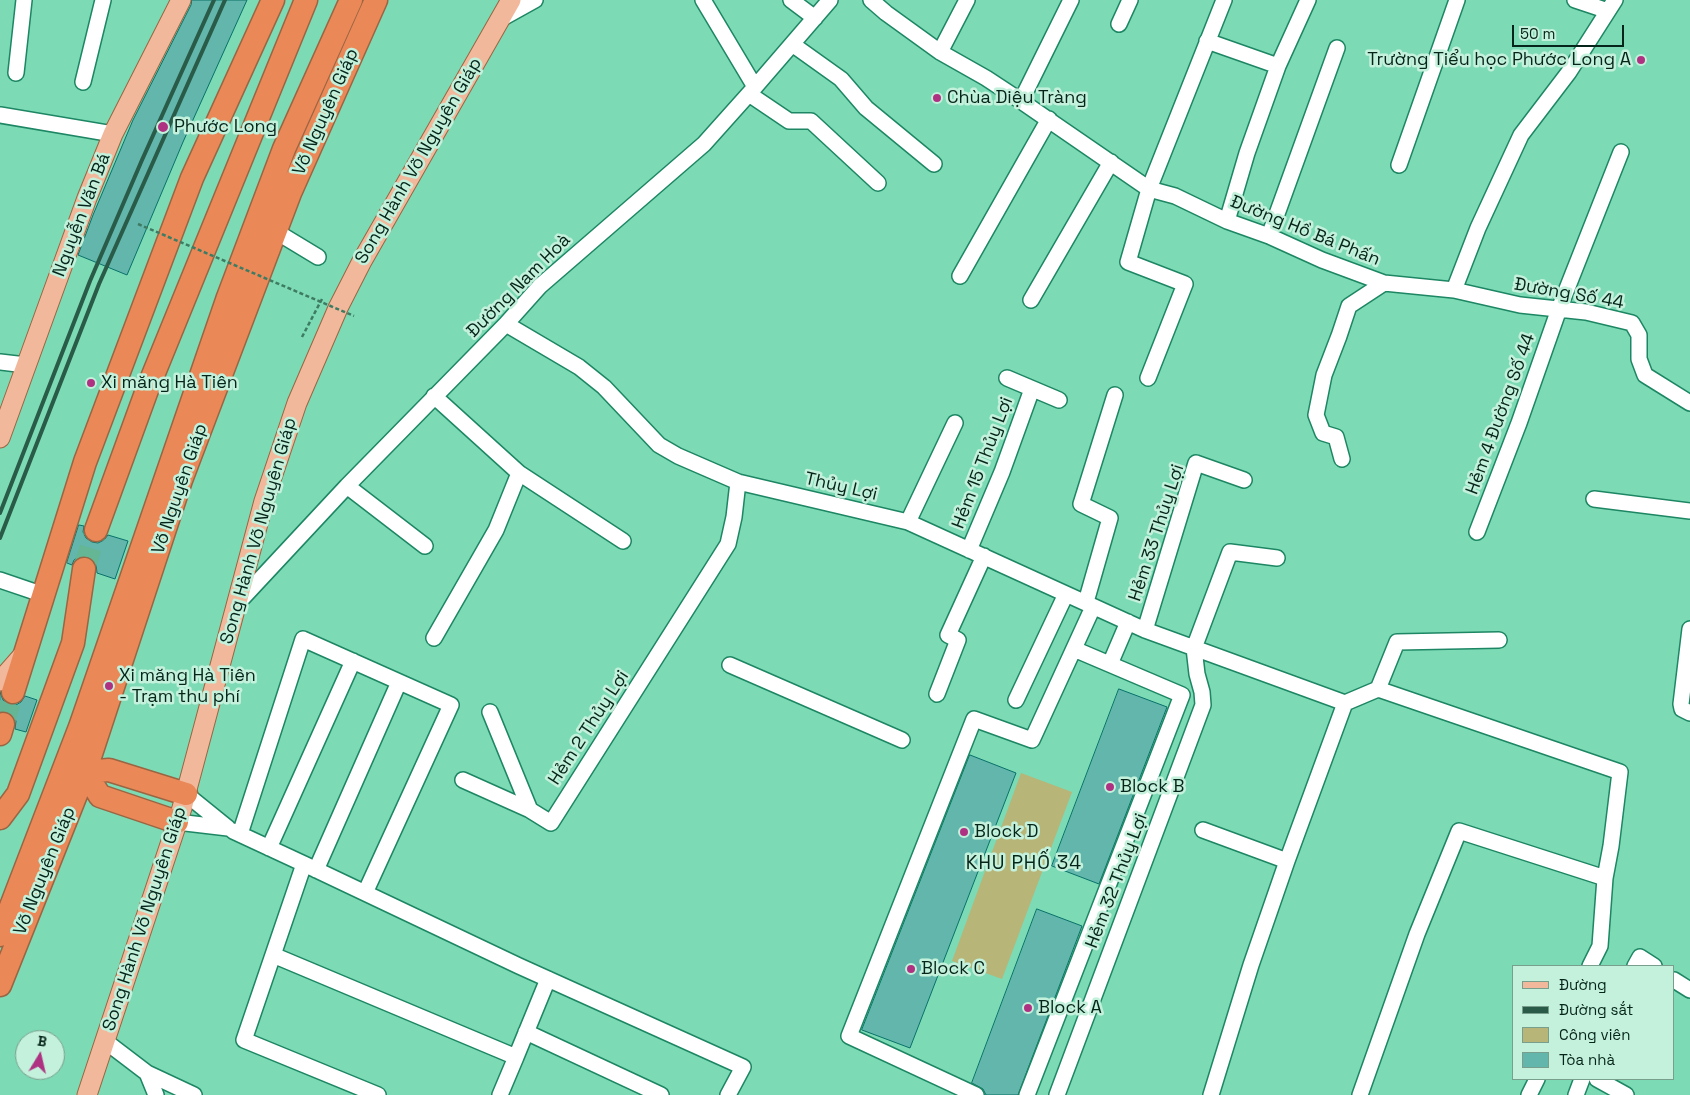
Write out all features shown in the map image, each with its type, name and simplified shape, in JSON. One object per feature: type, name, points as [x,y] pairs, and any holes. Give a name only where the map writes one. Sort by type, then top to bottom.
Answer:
[{"type":"highway","points":[[7,687],[27,650],[85,462],[192,178],[273,0]]},
{"type":"highway","points":[[96,530],[147,390],[306,0]]},
{"type":"highway","name":"Võ Nguyên Giáp","points":[[0,985],[4,948],[52,800],[227,300],[284,149],[351,0]]},
{"type":"highway","name":"Võ Nguyên Giáp","points":[[4,948],[85,772],[181,480],[290,193],[376,0]]},
{"type":"highway","points":[[85,462],[147,390]]},
{"type":"highway","points":[[0,818],[18,794],[73,644],[84,569]]},
{"type":"highway","points":[[78,730],[85,772],[100,796],[178,822]]},
{"type":"highway","points":[[52,800],[85,772],[109,770],[186,794]]},
{"type":"main road","name":"Nguyễn Văn Bá","points":[[0,438],[87,198],[113,134],[181,0]]},
{"type":"main road","name":"Song Hành Võ Nguyên Giáp","points":[[87,1095],[178,822],[264,501],[279,452],[316,355],[362,261],[511,0]]},
{"type":"street","points":[[16,72],[24,0]]},
{"type":"street","points":[[83,82],[103,0]]},
{"type":"street","points":[[499,20],[535,0]]},
{"type":"street","points":[[703,0],[752,91],[789,121],[811,121],[878,183]]},
{"type":"street","points":[[791,0],[815,18]]},
{"type":"street","name":"Đường Nam Hoà","points":[[237,604],[347,486],[506,324],[540,286],[704,144],[830,0]]},
{"type":"street","name":"Đường Hồ Bá Phấn","points":[[871,0],[940,52],[1049,119],[1149,189],[1175,196],[1227,221],[1269,236],[1322,260],[1384,284],[1454,290]]},
{"type":"street","points":[[940,52],[967,0]]},
{"type":"street","points":[[1021,101],[1071,0]]},
{"type":"street","points":[[1119,24],[1130,0]]},
{"type":"street","points":[[1148,378],[1185,284],[1128,262],[1149,189],[1224,0]]},
{"type":"street","points":[[1227,221],[1247,153],[1278,66],[1308,0]]},
{"type":"street","points":[[1399,165],[1457,0]]},
{"type":"street","points":[[1454,290],[1478,228],[1521,135],[1569,72],[1612,6],[1575,0]]},
{"type":"street","points":[[1207,41],[1278,66]]},
{"type":"street","points":[[792,44],[841,79],[866,108],[934,164]]},
{"type":"street","points":[[1269,236],[1337,48]]},
{"type":"street","points":[[0,115],[113,134]]},
{"type":"street","points":[[960,276],[1049,119]]},
{"type":"street","name":"Hẻm 4 Đường Số 44","points":[[1477,532],[1519,423],[1559,309],[1621,152]]},
{"type":"street","points":[[1030,300],[1111,162]]},
{"type":"street","points":[[275,231],[318,257]]},
{"type":"street","points":[[1342,459],[1336,437],[1323,433],[1316,415],[1324,374],[1340,336],[1349,306],[1384,284]]},
{"type":"street","name":"Đường Số 44","points":[[1454,290],[1520,305],[1586,312],[1632,323],[1639,335],[1639,359],[1644,376],[1690,403]]},
{"type":"street","name":"Thủy Lợi","points":[[506,324],[579,368],[604,387],[659,445],[678,456],[738,482],[908,522],[1145,630],[1345,703]]},
{"type":"street","points":[[0,362],[26,366]]},
{"type":"street","name":"Hẻm 15 Thủy Lợi","points":[[1007,378],[1059,400]]},
{"type":"street","name":"Hẻm 15 Thủy Lợi","points":[[969,550],[1002,472],[1032,389]]},
{"type":"street","points":[[976,1095],[849,1036],[974,719],[1032,740],[1074,649],[1089,605],[1110,518],[1081,504],[1115,395]]},
{"type":"street","points":[[434,396],[519,473],[623,541]]},
{"type":"street","points":[[908,522],[955,423]]},
{"type":"street","name":"Hẻm 33 Thủy Lợi","points":[[1145,630],[1196,463],[1244,480]]},
{"type":"street","points":[[434,638],[496,530],[519,473]]},
{"type":"street","name":"Hẻm 2 Thủy Lợi","points":[[490,712],[530,810],[551,822],[728,544],[734,518],[738,482]]},
{"type":"street","points":[[347,486],[425,546]]},
{"type":"street","points":[[1594,499],[1690,511]]},
{"type":"street","points":[[1194,648],[1230,552],[1278,558]]},
{"type":"street","points":[[937,694],[958,640],[948,635],[984,556]]},
{"type":"street","points":[[0,580],[44,595]]},
{"type":"street","points":[[1016,700],[1066,594]]},
{"type":"street","points":[[1110,664],[1128,622]]},
{"type":"street","points":[[1690,629],[1681,704],[1682,709],[1690,713]]},
{"type":"street","points":[[234,831],[303,639],[451,705],[365,893]]},
{"type":"street","points":[[1378,689],[1397,642],[1499,640]]},
{"type":"street","name":"Hẻm 32 Thủy Lợi","points":[[1057,1095],[1203,705],[1194,648]]},
{"type":"street","points":[[1027,1095],[1182,695],[1074,649]]},
{"type":"street","points":[[269,848],[353,662]]},
{"type":"street","points":[[730,665],[902,740]]},
{"type":"street","points":[[378,1095],[244,1040],[273,955],[310,867],[399,682]]},
{"type":"street","points":[[1211,1095],[1251,965],[1345,703],[1378,689],[1620,772],[1605,878],[1600,946],[1590,965]]},
{"type":"street","points":[[463,780],[530,810]]},
{"type":"street","points":[[186,794],[234,831],[548,979],[743,1067],[728,1095]]},
{"type":"street","points":[[178,822],[234,831]]},
{"type":"street","points":[[1203,830],[1287,861]]},
{"type":"street","points":[[1360,1095],[1417,934],[1459,830],[1605,878]]},
{"type":"street","points":[[273,955],[516,1057]]},
{"type":"street","points":[[501,1095],[548,979]]},
{"type":"street","points":[[1675,981],[1690,990]]},
{"type":"street","points":[[526,1032],[661,1095]]},
{"type":"street","points":[[105,1041],[147,1073],[194,1095]]},
{"type":"street","points":[[147,1073],[156,1095]]},
{"type":"street","points":[[1529,1095],[1536,1080]]},
{"type":"street","points":[[1576,1095],[1582,1080]]},
{"type":"street","points":[[1599,1080],[1626,1095]]},
{"type":"path","points":[[138,224],[354,316]]},
{"type":"path","points":[[302,337],[320,302]]},
{"type":"green space","points":[[1021,773],[1072,792],[1002,979],[952,961]]},
{"type":"building","points":[[192,0],[247,0],[183,142],[127,275],[78,255],[133,120]]},
{"type":"building","points":[[79,525],[84,526],[83,532],[86,538],[92,542],[98,543],[108,535],[128,541],[115,579],[97,573],[96,564],[86,556],[74,560],[72,565],[67,563]]},
{"type":"building","name":"Block B","points":[[1119,689],[1167,707],[1099,884],[1052,866]]},
{"type":"building","points":[[0,692],[3,700],[10,705],[16,705],[21,702],[25,696],[37,700],[26,732],[15,729],[16,721],[12,715],[6,711],[0,711]]},
{"type":"building","points":[[970,755],[1016,773],[910,1048],[862,1030]]},
{"type":"building","name":"Block A","points":[[1037,909],[1082,926],[1018,1095],[986,1095],[983,1089],[972,1083]]},
{"type":"tunnel","points":[[84,569],[96,530]]},
{"type":"tunnel","points":[[3,724],[13,692]]},
{"type":"railway","points":[[0,513],[90,281],[214,0]]},
{"type":"railway","points":[[0,538],[99,284],[225,0]]},
{"type":"place","name":"Trường Tiểu học Phước Long A","points":[[1641,60]]},
{"type":"place","name":"Chùa Diệu Tràng","points":[[937,98]]},
{"type":"place","name":"Phước Long","points":[[163,127]]},
{"type":"place","name":"Xi măng Hà Tiên","points":[[91,383]]},
{"type":"place","name":"Xi măng Hà Tiên - Trạm thu phí","points":[[109,686]]},
{"type":"place","name":"Block B","points":[[1110,787]]},
{"type":"place","name":"Block D","points":[[964,832]]},
{"type":"place","name":"Block C","points":[[911,969]]},
{"type":"place","name":"Block A","points":[[1028,1008]]},
{"type":"district","name":"KHU PHỐ 34","points":[[1024,864]]}]
